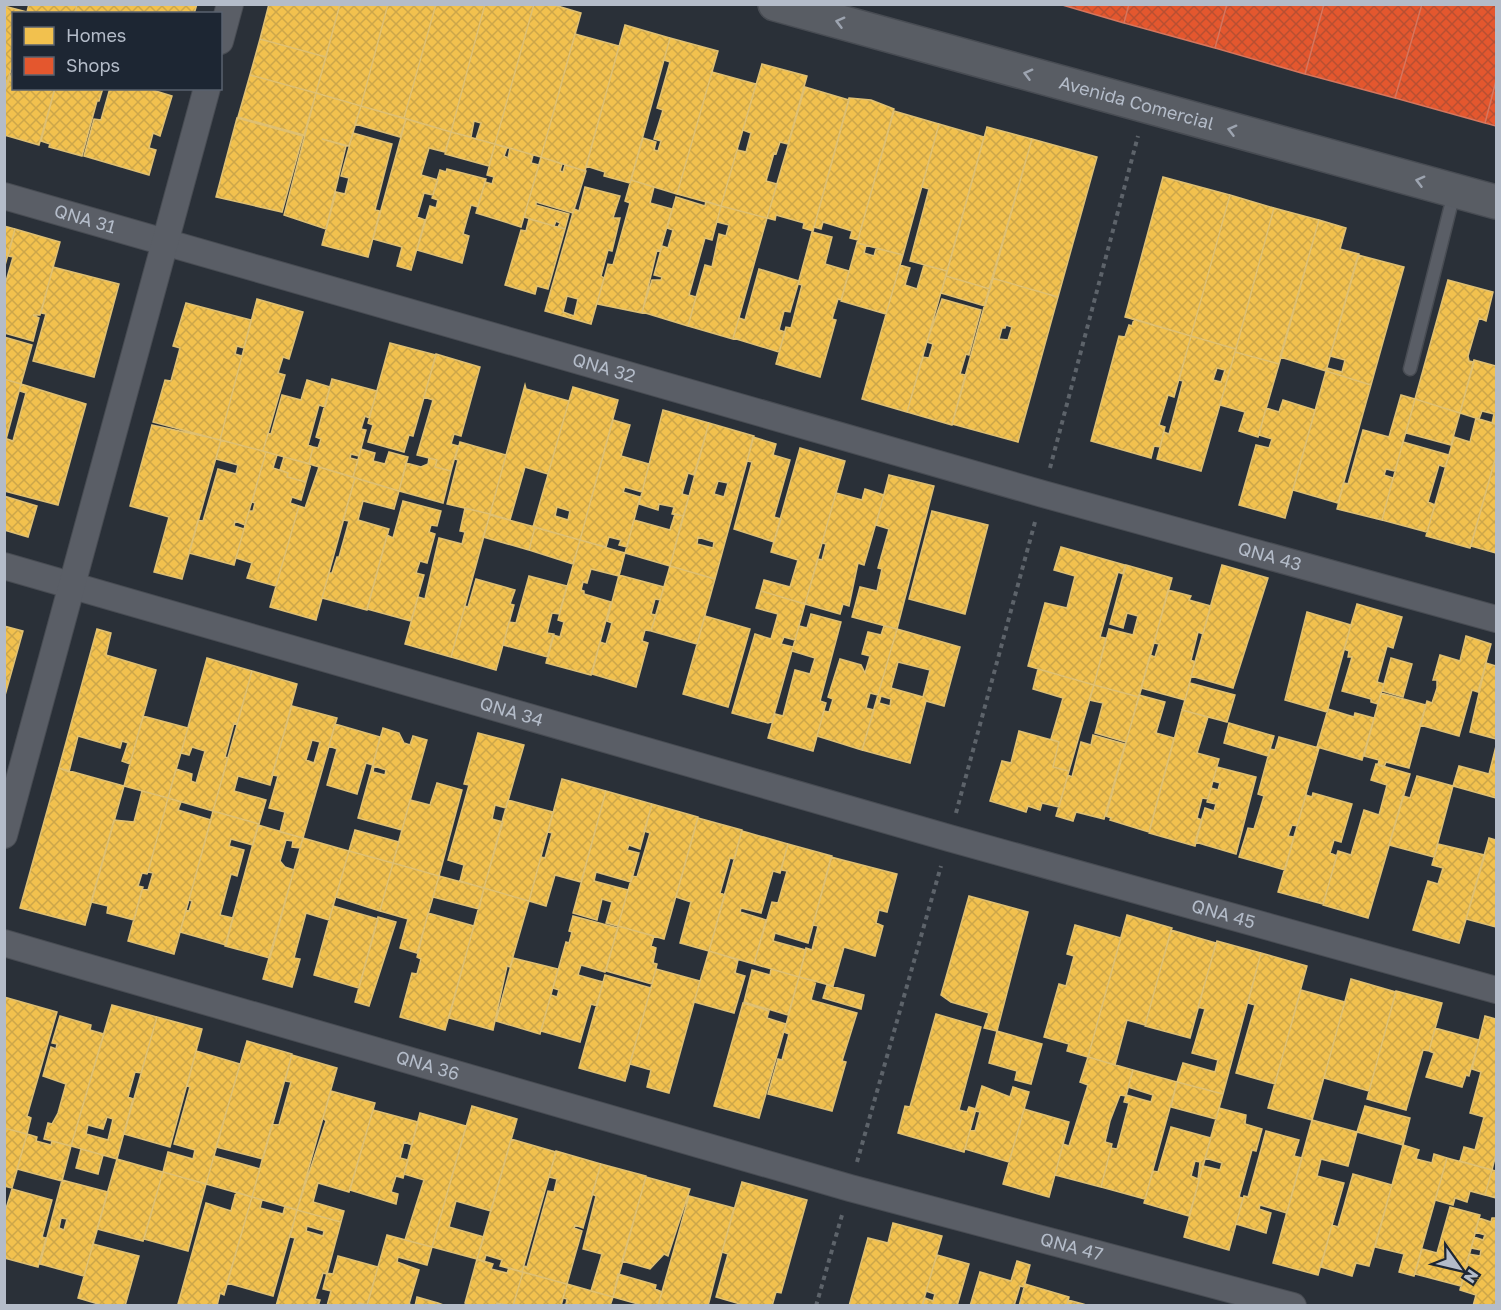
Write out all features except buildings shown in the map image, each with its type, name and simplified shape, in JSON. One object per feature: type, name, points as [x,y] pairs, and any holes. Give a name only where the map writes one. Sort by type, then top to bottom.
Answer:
[{"type":"main road","name":"Avenida Comercial","points":[[775,4],[1497,202]]},
{"type":"street","points":[[222,34],[231,4]]},
{"type":"street","points":[[4,835],[206,90]]},
{"type":"street","name":"QNA 31","points":[[4,196],[166,242]]},
{"type":"street","name":"QNA 32","points":[[166,242],[1043,494]]},
{"type":"street","name":"QNA 43","points":[[1043,494],[1497,619]]},
{"type":"street","name":"QNA 34","points":[[4,566],[950,838]]},
{"type":"street","name":"QNA 45","points":[[950,838],[1497,990]]},
{"type":"street","name":"QNA 36","points":[[4,943],[850,1188]]},
{"type":"street","name":"QNA 47","points":[[850,1188],[1293,1305]]},
{"type":"lane","points":[[1410,369],[1454,190]]},
{"type":"path","points":[[816,1305],[950,838],[1145,106]]}]
